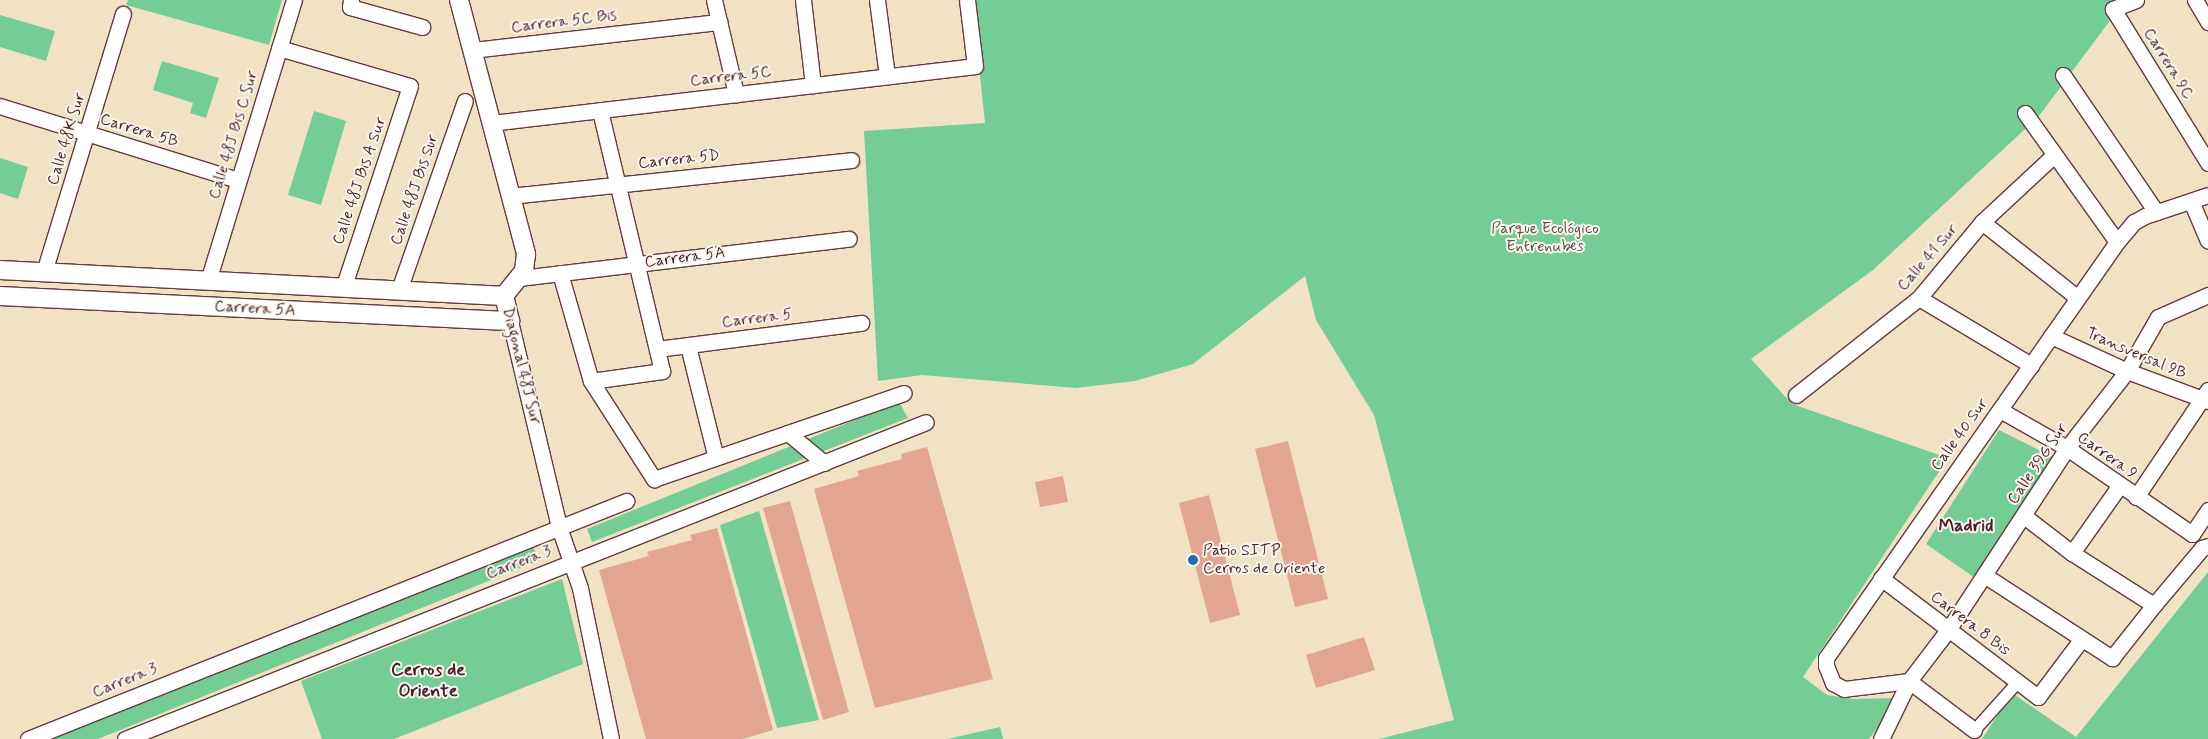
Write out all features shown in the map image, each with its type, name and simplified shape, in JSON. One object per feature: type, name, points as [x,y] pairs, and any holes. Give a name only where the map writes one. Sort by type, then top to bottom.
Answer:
[{"type":"street","name":"Calle 48J Bis C Sur","points":[[208,281],[294,0]]},
{"type":"street","name":"Diagonal 48J Sur","points":[[459,0],[526,254],[520,278],[504,296],[559,527],[573,561],[611,739]]},
{"type":"street","points":[[714,0],[736,94]]},
{"type":"street","points":[[803,0],[813,85]]},
{"type":"street","points":[[877,0],[887,76]]},
{"type":"street","name":"Carrera 5C","points":[[491,123],[975,66],[967,0]]},
{"type":"street","name":"Carrera 9C","points":[[2136,0],[2113,8],[2208,163]]},
{"type":"street","points":[[2195,0],[2208,22]]},
{"type":"street","points":[[350,4],[422,27]]},
{"type":"street","name":"Calle 48K Sur","points":[[44,272],[123,14]]},
{"type":"street","name":"Carrera 5C Bis","points":[[472,50],[719,22]]},
{"type":"street","name":"Calle 48J Bis A Sur","points":[[279,48],[410,86],[343,288]]},
{"type":"street","points":[[2063,76],[2156,212],[2208,195]]},
{"type":"street","name":"Calle 48J Bis Sur","points":[[399,290],[465,101]]},
{"type":"street","name":"Carrera 5B","points":[[0,106],[238,180]]},
{"type":"street","points":[[591,381],[662,371],[600,110]]},
{"type":"street","points":[[2025,113],[2117,242]]},
{"type":"street","name":"Calle 41 Sur","points":[[1796,394],[1919,298],[1982,222],[2054,155]]},
{"type":"street","name":"Carrera 5D","points":[[510,196],[851,160]]},
{"type":"street","points":[[2191,201],[2208,241]]},
{"type":"street","name":"Calle 40 Sur","points":[[1909,681],[1844,689],[1833,683],[1828,674],[1826,658],[2117,242],[2134,222],[2156,212]]},
{"type":"street","points":[[1982,222],[2078,298]]},
{"type":"street","name":"Carrera 5A","points":[[520,278],[849,239]]},
{"type":"street","name":"Carrera 5A","points":[[0,270],[504,296]]},
{"type":"street","points":[[560,273],[591,381],[654,479],[904,393]]},
{"type":"street","name":"Calle 39G Sur","points":[[1881,739],[1909,681],[1948,630],[2067,448],[2127,371],[2164,312],[2208,295]]},
{"type":"street","name":"Carrera 5A","points":[[0,296],[510,321]]},
{"type":"street","points":[[1919,298],[2031,365]]},
{"type":"street","name":"Carrera 5","points":[[657,349],[861,323]]},
{"type":"street","name":"Transversal 9B","points":[[2052,336],[2127,371],[2206,397]]},
{"type":"street","points":[[688,346],[716,458]]},
{"type":"street","points":[[2136,497],[2206,397]]},
{"type":"street","name":"Carrera 9","points":[[2000,410],[2067,448],[2192,534],[2208,510]]},
{"type":"street","name":"Carrera 3","points":[[125,739],[926,422]]},
{"type":"street","points":[[788,433],[824,463]]},
{"type":"street","points":[[2072,553],[2120,486]]},
{"type":"street","name":"Carrera 3","points":[[28,739],[626,502]]},
{"type":"street","points":[[2024,516],[2072,553],[2154,605]]},
{"type":"street","points":[[1984,575],[2081,640],[2112,658],[2154,605],[2205,547]]},
{"type":"street","name":"Carrera 8 Bis","points":[[1881,578],[2038,697],[2081,640]]},
{"type":"street","points":[[1909,681],[1974,730],[2018,682]]},
{"type":"green space","points":[[128,0],[282,0],[269,45],[126,5]]},
{"type":"green space","name":"Parque Ecológico Entrenubes","points":[[972,0],[2122,0],[2123,3],[2039,116],[1873,270],[1751,359],[1792,404],[1948,458],[1803,677],[1827,695],[1852,699],[1900,698],[1869,739],[1379,739],[1454,720],[1374,415],[1316,320],[1305,276],[1193,364],[1135,381],[1076,388],[922,375],[878,381],[864,131],[985,123]]},
{"type":"green space","points":[[0,15],[55,31],[46,61],[0,47]]},
{"type":"green space","points":[[162,61],[219,78],[206,118],[190,113],[193,103],[153,90]]},
{"type":"green space","points":[[314,111],[346,121],[321,205],[288,195]]},
{"type":"green space","points":[[0,158],[28,167],[18,199],[0,193]]},
{"type":"green space","points":[[899,402],[908,418],[592,542],[587,529]]},
{"type":"green space","points":[[1999,430],[2059,460],[1978,580],[1926,544]]},
{"type":"green space","points":[[759,511],[819,720],[777,728],[720,525]]},
{"type":"green space","points":[[533,547],[540,560],[98,739],[49,739]]},
{"type":"green space","points":[[2208,572],[2208,739],[1982,739],[2012,693],[2076,737]]},
{"type":"green space","points":[[562,579],[583,664],[394,739],[322,739],[301,681]]},
{"type":"green space","points":[[1000,727],[1003,739],[948,739]]},
{"type":"building","points":[[1288,441],[1328,599],[1295,607],[1255,449]]},
{"type":"building","points":[[927,447],[993,679],[875,708],[814,489],[859,476],[857,471],[902,459],[901,454]]},
{"type":"building","points":[[1063,476],[1068,502],[1040,507],[1035,482]]},
{"type":"building","points":[[1209,495],[1240,615],[1210,623],[1179,503]]},
{"type":"building","points":[[790,501],[849,712],[823,720],[763,508]]},
{"type":"building","points":[[717,528],[773,730],[743,739],[646,739],[599,570],[649,556],[647,552],[692,540],[690,535]]},
{"type":"building","points":[[1364,637],[1375,670],[1316,688],[1306,655]]},
{"type":"place","name":"Patio SITP Cerros de Oriente","points":[[1193,560]]},
{"type":"district","name":"Madrid","points":[[1966,526]]},
{"type":"district","name":"Cerros de Oriente","points":[[428,681]]}]
